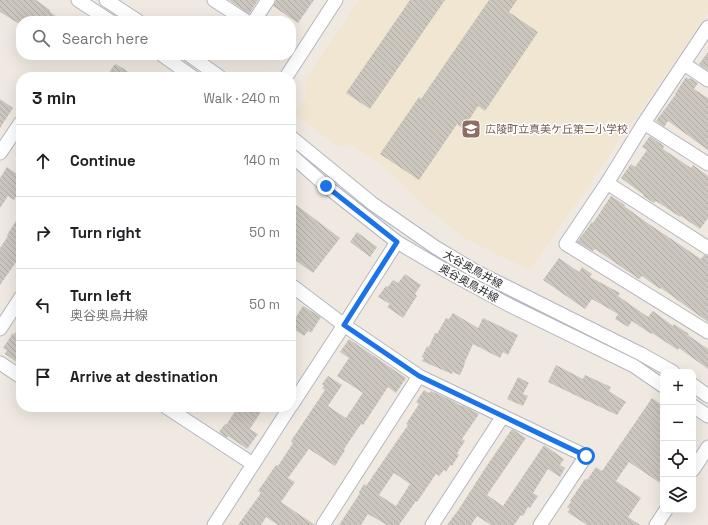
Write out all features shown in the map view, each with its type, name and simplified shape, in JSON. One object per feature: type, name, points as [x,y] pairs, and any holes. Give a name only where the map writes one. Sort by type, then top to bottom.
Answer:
[{"type":"street","points":[[78,0],[102,16]]},
{"type":"street","points":[[106,0],[130,16]]},
{"type":"street","points":[[214,0],[238,16]]},
{"type":"street","points":[[257,16],[268,0]]},
{"type":"street","points":[[289,72],[336,0]]},
{"type":"street","points":[[708,28],[644,123],[607,183],[566,244],[708,332]]},
{"type":"street","points":[[169,60],[185,72]]},
{"type":"street","points":[[196,60],[213,72]]},
{"type":"street","points":[[684,64],[708,80]]},
{"type":"street","points":[[644,123],[708,164]]},
{"type":"street","points":[[0,153],[16,129]]},
{"type":"street","name":"大谷奥鳥井線","points":[[296,141],[373,204],[435,247],[475,271],[641,354],[668,369]]},
{"type":"street","name":"奥谷奥鳥井線","points":[[296,160],[397,242],[509,305],[634,366],[660,384]]},
{"type":"street","points":[[607,183],[708,248]]},
{"type":"street","points":[[296,398],[397,242]]},
{"type":"street","points":[[296,289],[344,325],[419,376],[586,456],[540,525]]},
{"type":"street","points":[[0,329],[16,305]]},
{"type":"street","points":[[0,363],[16,374]]},
{"type":"street","points":[[323,525],[419,376]]},
{"type":"street","points":[[696,387],[708,396]]},
{"type":"street","points":[[696,408],[708,416]]},
{"type":"street","points":[[177,412],[253,464]]},
{"type":"street","points":[[214,525],[287,412]]},
{"type":"street","points":[[432,525],[503,416]]},
{"type":"street","points":[[696,465],[708,447]]},
{"type":"street","points":[[656,525],[664,513]]},
{"type":"shaded area","name":"広陵町立真美ケ丘第二小学校","points":[[359,0],[708,0],[708,13],[530,270],[466,239],[426,208],[382,165],[351,144],[339,147],[296,115],[296,111],[306,98],[305,80]]},
{"type":"building","points":[[0,0],[36,0],[56,16],[16,16],[16,22],[0,12]]},
{"type":"building","points":[[229,0],[258,0],[249,14]]},
{"type":"building","points":[[276,0],[314,0],[298,23],[296,22],[296,16],[288,16],[273,6]]},
{"type":"building","points":[[410,0],[445,0],[370,109],[346,93]]},
{"type":"building","points":[[489,0],[517,0],[509,12],[538,32],[485,111],[478,106],[463,129],[457,124],[419,180],[380,154],[419,97],[421,99]]},
{"type":"building","points":[[708,52],[708,69],[707,70],[699,64]]},
{"type":"building","points":[[115,64],[128,72],[109,72]]},
{"type":"building","points":[[686,77],[698,83],[694,89],[708,98],[708,150],[668,121],[664,127],[656,121],[676,94]]},
{"type":"building","points":[[0,99],[13,108],[0,128]]},
{"type":"building","points":[[650,136],[664,146],[663,149],[691,168],[693,165],[708,176],[708,218],[700,229],[656,201],[654,203],[643,196],[644,195],[621,178],[631,164],[635,167],[647,150],[642,147]]},
{"type":"building","points":[[7,167],[16,173],[16,197],[14,200],[8,196],[0,208],[0,178]]},
{"type":"building","points":[[611,196],[646,222],[701,259],[704,255],[708,256],[708,322],[642,276],[639,279],[595,249],[593,251],[577,242],[592,222],[593,223]]},
{"type":"building","points":[[296,205],[340,238],[313,273],[296,261]]},
{"type":"building","points":[[16,221],[16,262],[0,285],[0,248],[8,236],[7,235]]},
{"type":"building","points":[[357,232],[377,247],[370,257],[350,242]]},
{"type":"building","points":[[559,258],[579,272],[582,267],[592,274],[590,277],[620,293],[618,296],[648,317],[653,311],[673,326],[674,324],[689,334],[688,335],[708,349],[708,369],[679,348],[678,350],[632,321],[628,327],[615,319],[618,314],[592,299],[585,309],[543,280]]},
{"type":"building","points":[[405,274],[421,285],[415,294],[417,296],[403,318],[387,307],[390,304],[378,297],[386,286],[388,287],[393,280],[398,283]]},
{"type":"building","points":[[303,306],[321,317],[311,333],[308,331],[304,336],[296,330],[296,317]]},
{"type":"building","points":[[453,313],[478,328],[483,318],[518,335],[508,355],[503,352],[500,358],[473,344],[460,375],[452,372],[452,374],[422,361],[424,358],[422,357],[427,346],[429,347],[435,333],[437,334],[446,318],[449,319]]},
{"type":"building","points":[[16,332],[16,362],[5,354],[7,350],[3,348],[13,333],[14,335]]},
{"type":"building","points":[[349,339],[406,378],[396,393],[388,387],[363,425],[361,424],[344,449],[345,450],[335,466],[309,449],[288,478],[295,482],[281,502],[315,525],[278,525],[266,517],[261,525],[238,525],[261,493],[258,491],[276,465],[278,466],[293,443],[291,441],[325,390],[322,388],[324,386],[322,384],[328,376],[342,385],[328,406],[346,418],[363,393],[337,376],[349,358],[340,352]]},
{"type":"building","points":[[556,365],[583,379],[585,375],[611,387],[609,391],[626,402],[617,415],[548,382]]},
{"type":"building","points":[[518,377],[529,383],[523,394],[528,396],[523,406],[507,399]]},
{"type":"building","points":[[424,390],[429,393],[431,391],[479,414],[462,439],[465,441],[457,453],[459,455],[446,472],[444,470],[439,476],[436,474],[399,525],[387,525],[368,514],[361,525],[339,525],[360,493],[359,492],[364,484],[366,486],[408,425],[406,424],[419,404],[416,402]],"holes":[[[394,473],[410,484],[396,506],[379,495]]]},
{"type":"building","points":[[652,398],[660,404],[660,483],[629,462],[616,481],[641,498],[628,517],[640,525],[587,525],[567,512],[570,509],[567,507],[571,502],[570,501],[585,479],[587,480],[596,467],[602,471]]},
{"type":"building","points":[[235,412],[261,412],[250,429],[258,434],[247,449],[228,436],[227,438],[219,432],[225,424],[226,425]]},
{"type":"building","points":[[512,429],[526,438],[487,495],[503,506],[544,445],[564,459],[560,465],[565,468],[560,477],[548,469],[533,493],[538,496],[530,508],[528,507],[523,516],[521,515],[514,525],[491,525],[477,516],[471,525],[447,525],[457,512]]},
{"type":"place","name":"広陵町立真美ケ丘第二小学校","points":[[471,129]]},
{"type":"route","points":[[326,186],[397,242],[344,325],[419,376],[586,456]]}]
